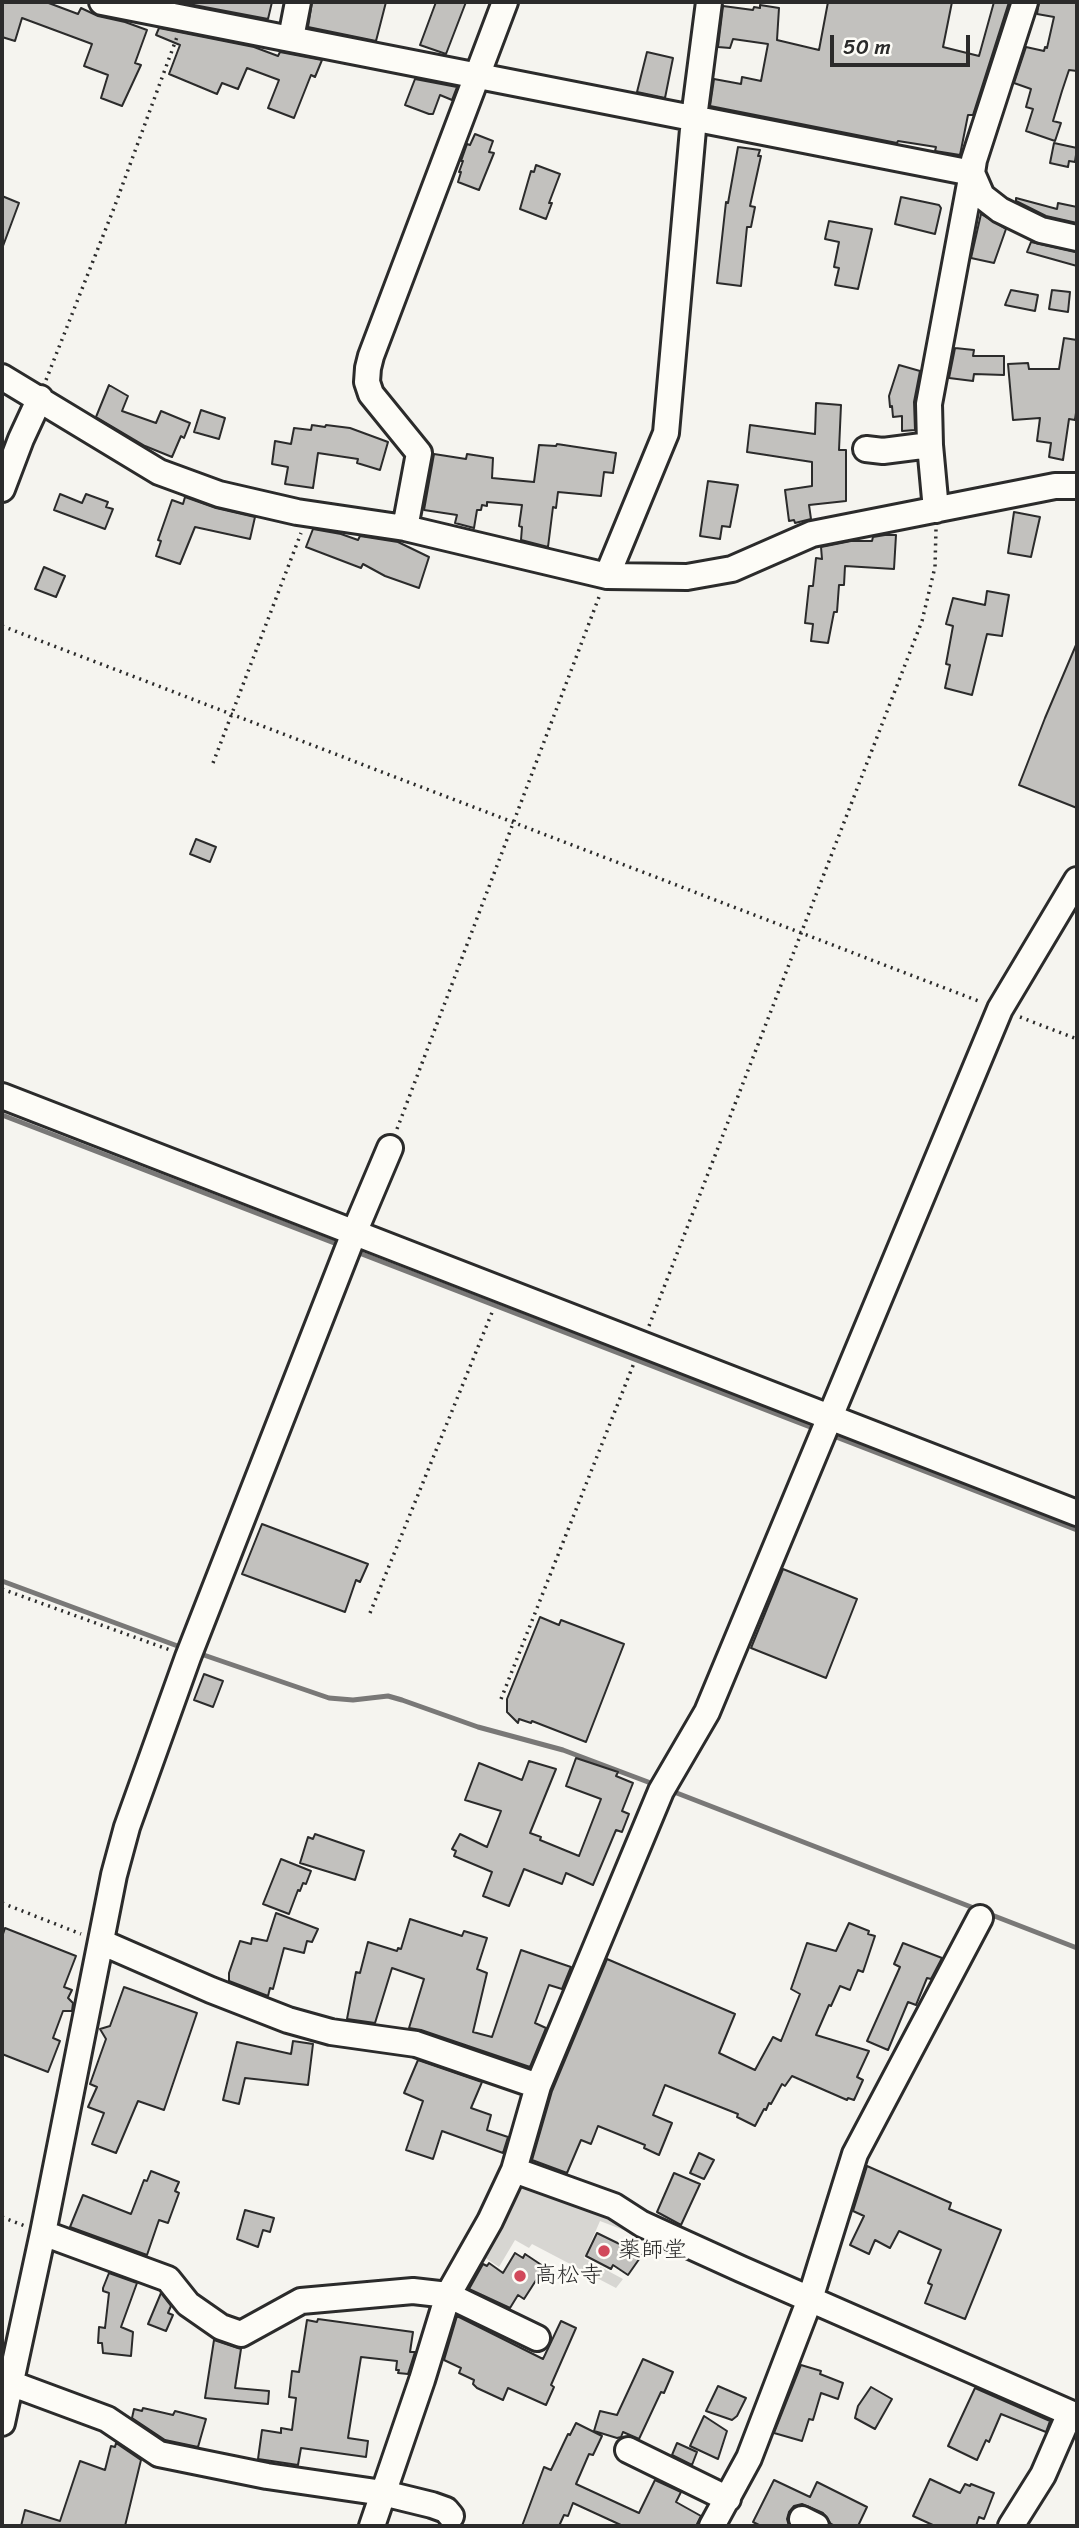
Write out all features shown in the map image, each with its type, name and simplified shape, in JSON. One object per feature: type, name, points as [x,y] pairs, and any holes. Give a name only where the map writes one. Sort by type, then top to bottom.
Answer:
[{"type":"street","points":[[102,2],[972,173]]},
{"type":"street","points":[[291,38],[298,2]]},
{"type":"street","points":[[405,528],[419,453],[371,394],[366,382],[368,368],[505,2]]},
{"type":"street","points":[[607,576],[666,433],[694,118],[709,2]]},
{"type":"street","points":[[936,510],[929,404],[974,160],[1025,2]]},
{"type":"street","points":[[972,173],[982,195],[1000,210],[1041,230],[1077,239]]},
{"type":"street","points":[[2,377],[159,472],[219,494],[309,514],[405,528],[607,576],[687,578],[732,569],[812,534],[1055,486],[1077,486]]},
{"type":"street","points":[[2,489],[11,436],[40,398]]},
{"type":"street","points":[[866,449],[883,451],[930,445]]},
{"type":"street","points":[[372,2526],[449,2295],[490,2221],[514,2170],[538,2086],[661,1791],[707,1712],[1000,1009],[1077,880]]},
{"type":"street","points":[[2,1096],[1077,1513]]},
{"type":"street","points":[[2,2423],[43,2234],[114,1875],[127,1827],[188,1657],[354,1233],[390,1148]]},
{"type":"street","points":[[712,2526],[749,2458],[810,2299],[855,2154],[980,1918]]},
{"type":"street","points":[[101,1942],[288,2020],[331,2032],[416,2044],[478,2063],[538,2086]]},
{"type":"street","points":[[514,2170],[614,2206],[642,2224],[1074,2414],[1043,2475],[1011,2526]]},
{"type":"street","points":[[43,2234],[168,2279],[188,2304],[221,2327],[241,2334],[301,2301],[414,2291],[449,2295],[537,2338]]},
{"type":"street","points":[[10,2383],[107,2419],[159,2454],[267,2476],[383,2493],[432,2505],[446,2510],[451,2516]]},
{"type":"street","points":[[628,2450],[728,2499]]},
{"type":"path","points":[[40,398],[184,18]]},
{"type":"path","points":[[501,1699],[642,1344],[922,621],[935,567],[936,510]]},
{"type":"path","points":[[213,763],[309,514]]},
{"type":"path","points":[[390,1148],[607,576]]},
{"type":"path","points":[[2,626],[1077,1039]]},
{"type":"path","points":[[370,1612],[501,1290]]},
{"type":"path","points":[[2,1589],[188,1657]]},
{"type":"path","points":[[2,1903],[101,1942]]},
{"type":"shaded area","points":[[517,2182],[630,2223],[626,2231],[600,2221],[584,2258],[623,2279],[616,2288],[532,2244],[529,2248],[515,2240],[499,2267],[478,2253]]},
{"type":"building","points":[[2,2],[46,2],[78,14],[81,8],[98,16],[147,30],[135,63],[141,65],[122,106],[101,98],[108,75],[84,66],[92,44],[22,18],[15,41],[2,37]]},
{"type":"building","points":[[178,2],[272,2],[268,19]]},
{"type":"building","points":[[312,2],[386,2],[376,41],[308,27]]},
{"type":"building","points":[[436,2],[466,2],[446,54],[420,45]]},
{"type":"building","points":[[828,2],[952,2],[943,47],[979,56],[994,2],[1009,2],[973,115],[968,115],[960,155],[935,151],[936,147],[897,143],[710,106],[714,79],[741,84],[742,77],[761,81],[768,44],[733,39],[730,48],[718,47],[723,6],[753,10],[754,7],[760,8],[760,5],[779,8],[777,40],[819,50]]},
{"type":"building","points":[[1039,2],[1077,2],[1077,71],[1069,70],[1062,91],[1053,121],[1061,123],[1055,141],[1026,131],[1033,109],[1026,107],[1031,89],[1014,83],[1026,47],[1044,51],[1045,47],[1047,48],[1054,17],[1037,14]]},
{"type":"building","points":[[159,28],[254,47],[278,56],[280,52],[322,60],[315,77],[311,75],[294,118],[268,108],[279,80],[247,68],[238,89],[222,83],[217,94],[169,74],[180,45],[156,35]]},
{"type":"building","points":[[647,52],[673,58],[665,98],[637,92]]},
{"type":"building","points":[[415,79],[457,87],[452,100],[440,95],[433,114],[429,114],[405,105]]},
{"type":"building","points":[[475,134],[493,141],[489,152],[494,153],[479,190],[458,182],[467,144],[470,145]]},
{"type":"building","points":[[1054,143],[1077,148],[1075,162],[1069,161],[1068,167],[1050,163]]},
{"type":"building","points":[[738,147],[760,150],[758,156],[761,156],[750,206],[755,207],[751,227],[747,227],[741,286],[717,283],[726,202],[728,203]]},
{"type":"building","points":[[536,165],[560,174],[546,219],[520,209],[531,171],[534,172]]},
{"type":"building","points":[[2,196],[19,203],[3,246],[2,246]]},
{"type":"building","points":[[901,197],[939,205],[941,208],[935,234],[895,224]]},
{"type":"building","points":[[1016,198],[1057,209],[1058,203],[1077,207],[1077,223],[1046,216],[1016,201]]},
{"type":"building","points":[[981,214],[1006,229],[994,263],[971,258]]},
{"type":"building","points":[[829,221],[872,229],[858,289],[835,285],[839,268],[834,267],[839,242],[825,239]]},
{"type":"building","points":[[1031,242],[1077,252],[1077,266],[1027,252]]},
{"type":"building","points":[[1011,290],[1038,295],[1035,311],[1005,305]]},
{"type":"building","points":[[1052,290],[1070,292],[1068,312],[1049,309]]},
{"type":"building","points":[[1064,338],[1077,340],[1077,406],[1075,420],[1069,419],[1063,460],[1049,457],[1051,443],[1037,441],[1040,418],[1013,420],[1008,364],[1028,363],[1029,369],[1059,369]]},
{"type":"building","points":[[955,348],[974,350],[973,356],[1004,356],[1004,375],[974,374],[973,381],[949,378]]},
{"type":"building","points":[[899,365],[920,371],[914,402],[915,430],[902,431],[902,416],[893,417],[892,406],[890,407],[889,396]]},
{"type":"building","points":[[109,385],[128,396],[122,411],[156,423],[161,411],[190,423],[172,457],[145,446],[96,417]]},
{"type":"building","points":[[816,403],[841,405],[839,450],[846,450],[846,501],[809,505],[811,519],[795,523],[794,520],[789,521],[785,490],[812,486],[812,462],[747,452],[750,425],[815,434]]},
{"type":"building","points":[[201,410],[225,418],[219,439],[194,432]]},
{"type":"building","points":[[312,425],[350,428],[388,442],[380,470],[357,463],[358,459],[318,453],[313,488],[285,484],[288,467],[272,464],[275,441],[291,444],[294,428],[311,430]]},
{"type":"building","points":[[557,444],[616,453],[613,473],[604,472],[601,496],[558,492],[556,508],[553,507],[548,547],[521,540],[522,527],[519,526],[522,505],[487,502],[487,506],[482,505],[481,510],[477,510],[474,528],[455,523],[457,515],[424,510],[434,454],[466,459],[467,454],[493,458],[492,478],[534,482],[539,445]]},
{"type":"building","points":[[708,481],[738,485],[730,527],[722,526],[720,539],[700,536]]},
{"type":"building","points":[[60,494],[82,503],[86,494],[108,502],[106,507],[113,509],[105,529],[54,510]]},
{"type":"building","points":[[185,497],[255,517],[250,539],[195,527],[180,564],[156,556],[161,541],[158,540],[172,500],[183,504]]},
{"type":"building","points":[[1014,512],[1040,517],[1031,557],[1008,553]]},
{"type":"building","points":[[313,529],[358,540],[360,536],[398,542],[429,557],[419,588],[385,576],[363,564],[361,568],[306,547]]},
{"type":"building","points":[[896,535],[894,569],[845,566],[844,585],[839,585],[837,612],[834,612],[828,643],[811,641],[813,624],[805,623],[809,586],[813,586],[816,558],[822,559],[821,547],[851,541],[872,541],[873,537]]},
{"type":"building","points":[[44,567],[65,576],[56,597],[35,589]]},
{"type":"building","points":[[987,591],[1009,595],[1002,636],[987,634],[972,695],[945,688],[953,626],[946,624],[953,598],[985,605]]},
{"type":"building","points":[[1077,645],[1077,808],[1019,785]]},
{"type":"building","points":[[196,839],[216,847],[210,862],[190,854]]},
{"type":"building","points":[[262,1524],[368,1564],[360,1582],[356,1580],[345,1612],[242,1574]]},
{"type":"building","points":[[783,1569],[857,1599],[826,1678],[751,1648]]},
{"type":"building","points":[[540,1617],[559,1625],[561,1620],[624,1644],[586,1742],[532,1721],[531,1723],[519,1719],[518,1723],[507,1712],[507,1699]]},
{"type":"building","points":[[204,1674],[223,1681],[213,1707],[194,1700]]},
{"type":"building","points":[[576,1758],[618,1772],[616,1776],[633,1783],[622,1811],[629,1814],[622,1832],[616,1830],[593,1885],[566,1873],[562,1884],[524,1869],[509,1906],[483,1896],[492,1872],[454,1856],[456,1851],[452,1849],[460,1834],[487,1847],[501,1811],[465,1800],[479,1763],[522,1780],[529,1761],[556,1769],[530,1833],[579,1856],[601,1799],[566,1786]]},
{"type":"building","points":[[315,1834],[364,1851],[355,1880],[300,1863],[308,1837],[313,1839]]},
{"type":"building","points":[[281,1859],[311,1871],[306,1884],[303,1883],[300,1891],[298,1890],[289,1914],[263,1904]]},
{"type":"building","points":[[276,1913],[318,1929],[312,1942],[307,1941],[304,1953],[284,1948],[273,1989],[270,1988],[268,1996],[229,1981],[229,1973],[240,1941],[251,1944],[252,1938],[267,1941]]},
{"type":"building","points":[[410,1919],[462,1936],[464,1931],[487,1938],[477,1969],[487,1973],[473,2032],[492,2037],[521,1950],[571,1967],[562,1989],[549,1985],[535,2023],[546,2028],[530,2067],[409,2028],[424,1979],[392,1968],[375,2023],[347,2019],[356,1972],[360,1973],[368,1942],[397,1951],[398,1948],[401,1949]]},
{"type":"building","points":[[849,1923],[875,1936],[863,1972],[858,1970],[850,1990],[840,1986],[816,2035],[869,2051],[857,2077],[863,2080],[854,2100],[847,2100],[792,2076],[785,2086],[782,2084],[755,2126],[737,2117],[738,2114],[665,2085],[653,2115],[672,2123],[659,2155],[644,2148],[645,2145],[598,2126],[591,2144],[581,2140],[567,2173],[532,2160],[552,2091],[607,1959],[735,2014],[719,2053],[755,2070],[773,2037],[781,2041],[800,1994],[791,1989],[807,1943],[836,1951]]},
{"type":"building","points":[[5,1928],[76,1956],[64,1987],[72,1990],[68,1998],[73,2003],[72,2011],[63,2011],[53,2038],[60,2041],[48,2072],[2,2054],[2,1937]]},
{"type":"building","points":[[903,1943],[942,1958],[931,1979],[927,1978],[916,2005],[908,2002],[888,2050],[867,2041],[900,1967],[894,1964]]},
{"type":"building","points":[[124,1987],[197,2013],[164,2110],[138,2101],[116,2153],[92,2144],[104,2113],[88,2107],[97,2087],[90,2084],[106,2039],[100,2029],[110,2026]]},
{"type":"building","points":[[293,2041],[313,2044],[308,2085],[245,2078],[239,2104],[223,2100],[237,2042],[291,2054]]},
{"type":"building","points":[[418,2060],[482,2082],[471,2108],[491,2115],[487,2130],[508,2137],[503,2153],[442,2131],[433,2159],[406,2150],[423,2101],[404,2093]]},
{"type":"building","points":[[699,2153],[714,2160],[704,2179],[690,2173]]},
{"type":"building","points":[[867,2166],[951,2203],[949,2209],[1001,2230],[965,2319],[925,2303],[932,2285],[928,2283],[941,2250],[899,2231],[890,2248],[875,2240],[869,2254],[850,2245],[864,2216],[853,2211]]},
{"type":"building","points":[[151,2171],[179,2182],[175,2191],[179,2193],[168,2223],[159,2220],[147,2255],[70,2227],[83,2195],[131,2214],[144,2180],[147,2181]]},
{"type":"building","points":[[674,2173],[700,2184],[681,2225],[657,2212]]},
{"type":"building","points":[[245,2210],[274,2218],[270,2232],[263,2230],[258,2247],[237,2239]]},
{"type":"building","name":"薬師堂","points":[[597,2233],[642,2255],[628,2275],[613,2265],[611,2269],[586,2256]]},
{"type":"building","points":[[515,2253],[523,2258],[525,2254],[543,2266],[524,2299],[518,2295],[510,2308],[469,2289],[483,2264],[487,2266],[489,2263],[503,2273]]},
{"type":"building","points":[[109,2273],[137,2283],[121,2327],[133,2332],[131,2356],[103,2353],[102,2343],[98,2343],[99,2327],[105,2328],[109,2293],[103,2291],[103,2288]]},
{"type":"building","points":[[161,2293],[171,2306],[168,2313],[173,2315],[166,2331],[148,2324]]},
{"type":"building","points":[[457,2316],[543,2359],[561,2321],[576,2328],[551,2385],[554,2387],[546,2405],[508,2388],[503,2400],[477,2388],[473,2384],[474,2380],[459,2373],[461,2368],[444,2360]]},
{"type":"building","points":[[318,2319],[413,2332],[410,2352],[415,2352],[408,2374],[398,2373],[397,2361],[361,2357],[348,2438],[368,2441],[366,2457],[301,2448],[298,2465],[258,2459],[262,2430],[281,2433],[281,2428],[292,2430],[296,2398],[289,2397],[292,2371],[299,2372],[307,2320],[317,2322]]},
{"type":"building","points":[[214,2340],[241,2349],[235,2388],[269,2391],[268,2404],[205,2398]]},
{"type":"building","points":[[643,2359],[673,2372],[639,2439],[623,2432],[621,2437],[617,2438],[594,2431],[600,2411],[617,2415]]},
{"type":"building","points":[[801,2365],[821,2371],[820,2374],[843,2383],[838,2399],[821,2393],[813,2420],[809,2419],[802,2441],[774,2433]]},
{"type":"building","points":[[718,2386],[746,2398],[732,2420],[706,2411]]},
{"type":"building","points":[[871,2387],[892,2399],[875,2429],[855,2418],[858,2406]]},
{"type":"building","points":[[975,2388],[1050,2421],[1046,2432],[1001,2414],[989,2442],[986,2440],[977,2460],[948,2446]]},
{"type":"building","points":[[143,2408],[173,2415],[175,2411],[206,2419],[198,2447],[165,2440],[132,2418],[134,2409],[142,2411]]},
{"type":"building","points":[[704,2416],[727,2431],[718,2459],[690,2446]]},
{"type":"building","points":[[576,2423],[602,2436],[593,2455],[589,2454],[576,2484],[639,2513],[655,2480],[681,2492],[676,2502],[701,2516],[696,2526],[623,2526],[573,2503],[568,2516],[564,2515],[559,2526],[522,2526],[544,2467],[551,2470]]},
{"type":"building","points":[[116,2443],[141,2460],[125,2526],[21,2526],[25,2510],[60,2521],[80,2461],[105,2470],[111,2446],[115,2447]]},
{"type":"building","points":[[677,2443],[697,2452],[692,2465],[672,2455]]},
{"type":"building","points":[[930,2479],[960,2493],[965,2484],[971,2484],[994,2493],[984,2519],[979,2517],[976,2526],[935,2526],[913,2516]]},
{"type":"building","points":[[774,2480],[810,2497],[817,2482],[867,2507],[858,2526],[835,2526],[823,2513],[802,2504],[794,2506],[789,2512],[789,2526],[761,2526],[753,2522]]},
{"type":"waterway","points":[[2,1115],[342,1246]]},
{"type":"waterway","points":[[354,1251],[818,1430]]},
{"type":"waterway","points":[[831,1435],[1077,1530]]},
{"type":"waterway","points":[[2,1581],[183,1648]]},
{"type":"waterway","points":[[195,1652],[329,1698],[353,1700],[388,1696],[402,1700],[478,1727],[563,1750],[656,1785]]},
{"type":"waterway","points":[[669,1790],[1077,1948]]},
{"type":"place","name":"薬師堂","points":[[604,2251]]},
{"type":"place","name":"高松寺","points":[[520,2276]]}]
